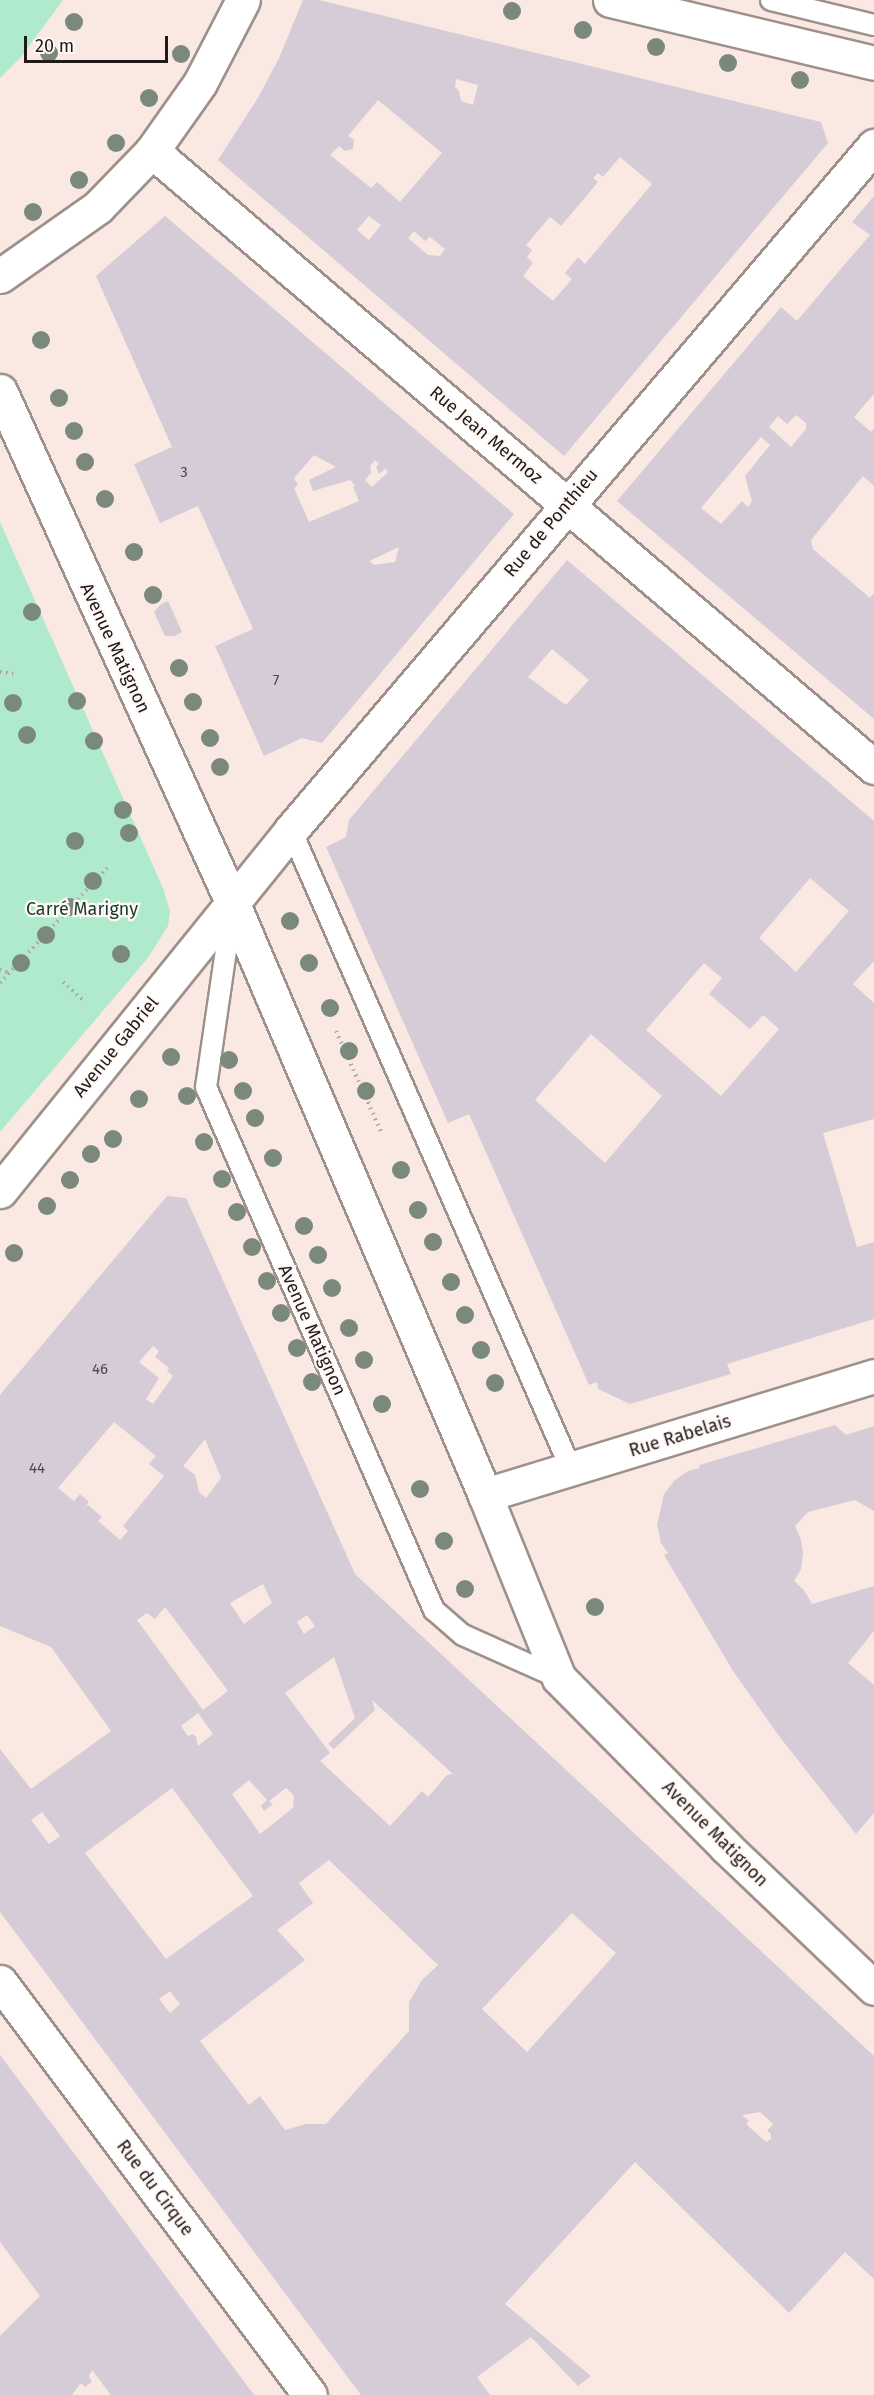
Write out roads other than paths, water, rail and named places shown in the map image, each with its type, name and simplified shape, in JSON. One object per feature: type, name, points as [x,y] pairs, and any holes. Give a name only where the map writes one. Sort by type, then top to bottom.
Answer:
[{"type":"street","points":[[0,276],[98,207],[152,151],[200,83],[243,0]]},
{"type":"street","points":[[610,0],[874,63]]},
{"type":"street","name":"Rue de Ponthieu","points":[[233,904],[291,830],[874,146]]},
{"type":"street","name":"Rue Jean Mermoz","points":[[152,151],[874,767]]},
{"type":"street","name":"Avenue Matignon","points":[[0,391],[233,904],[485,1495],[559,1678],[726,1847],[874,1988]]},
{"type":"street","name":"Avenue Gabriel","points":[[0,1191],[233,904]]},
{"type":"street","name":"Rue Rabelais","points":[[485,1495],[874,1376]]},
{"type":"street","name":"Rue du Cirque","points":[[0,1982],[310,2395]]},
{"type":"lane","points":[[771,0],[874,25]]},
{"type":"lane","points":[[291,830],[571,1469]]},
{"type":"lane","name":"Avenue Matignon","points":[[233,904],[206,1087],[434,1610],[463,1635],[559,1678]]},
{"type":"park label","name":"Carré Marigny","points":[[82,909]]}]
